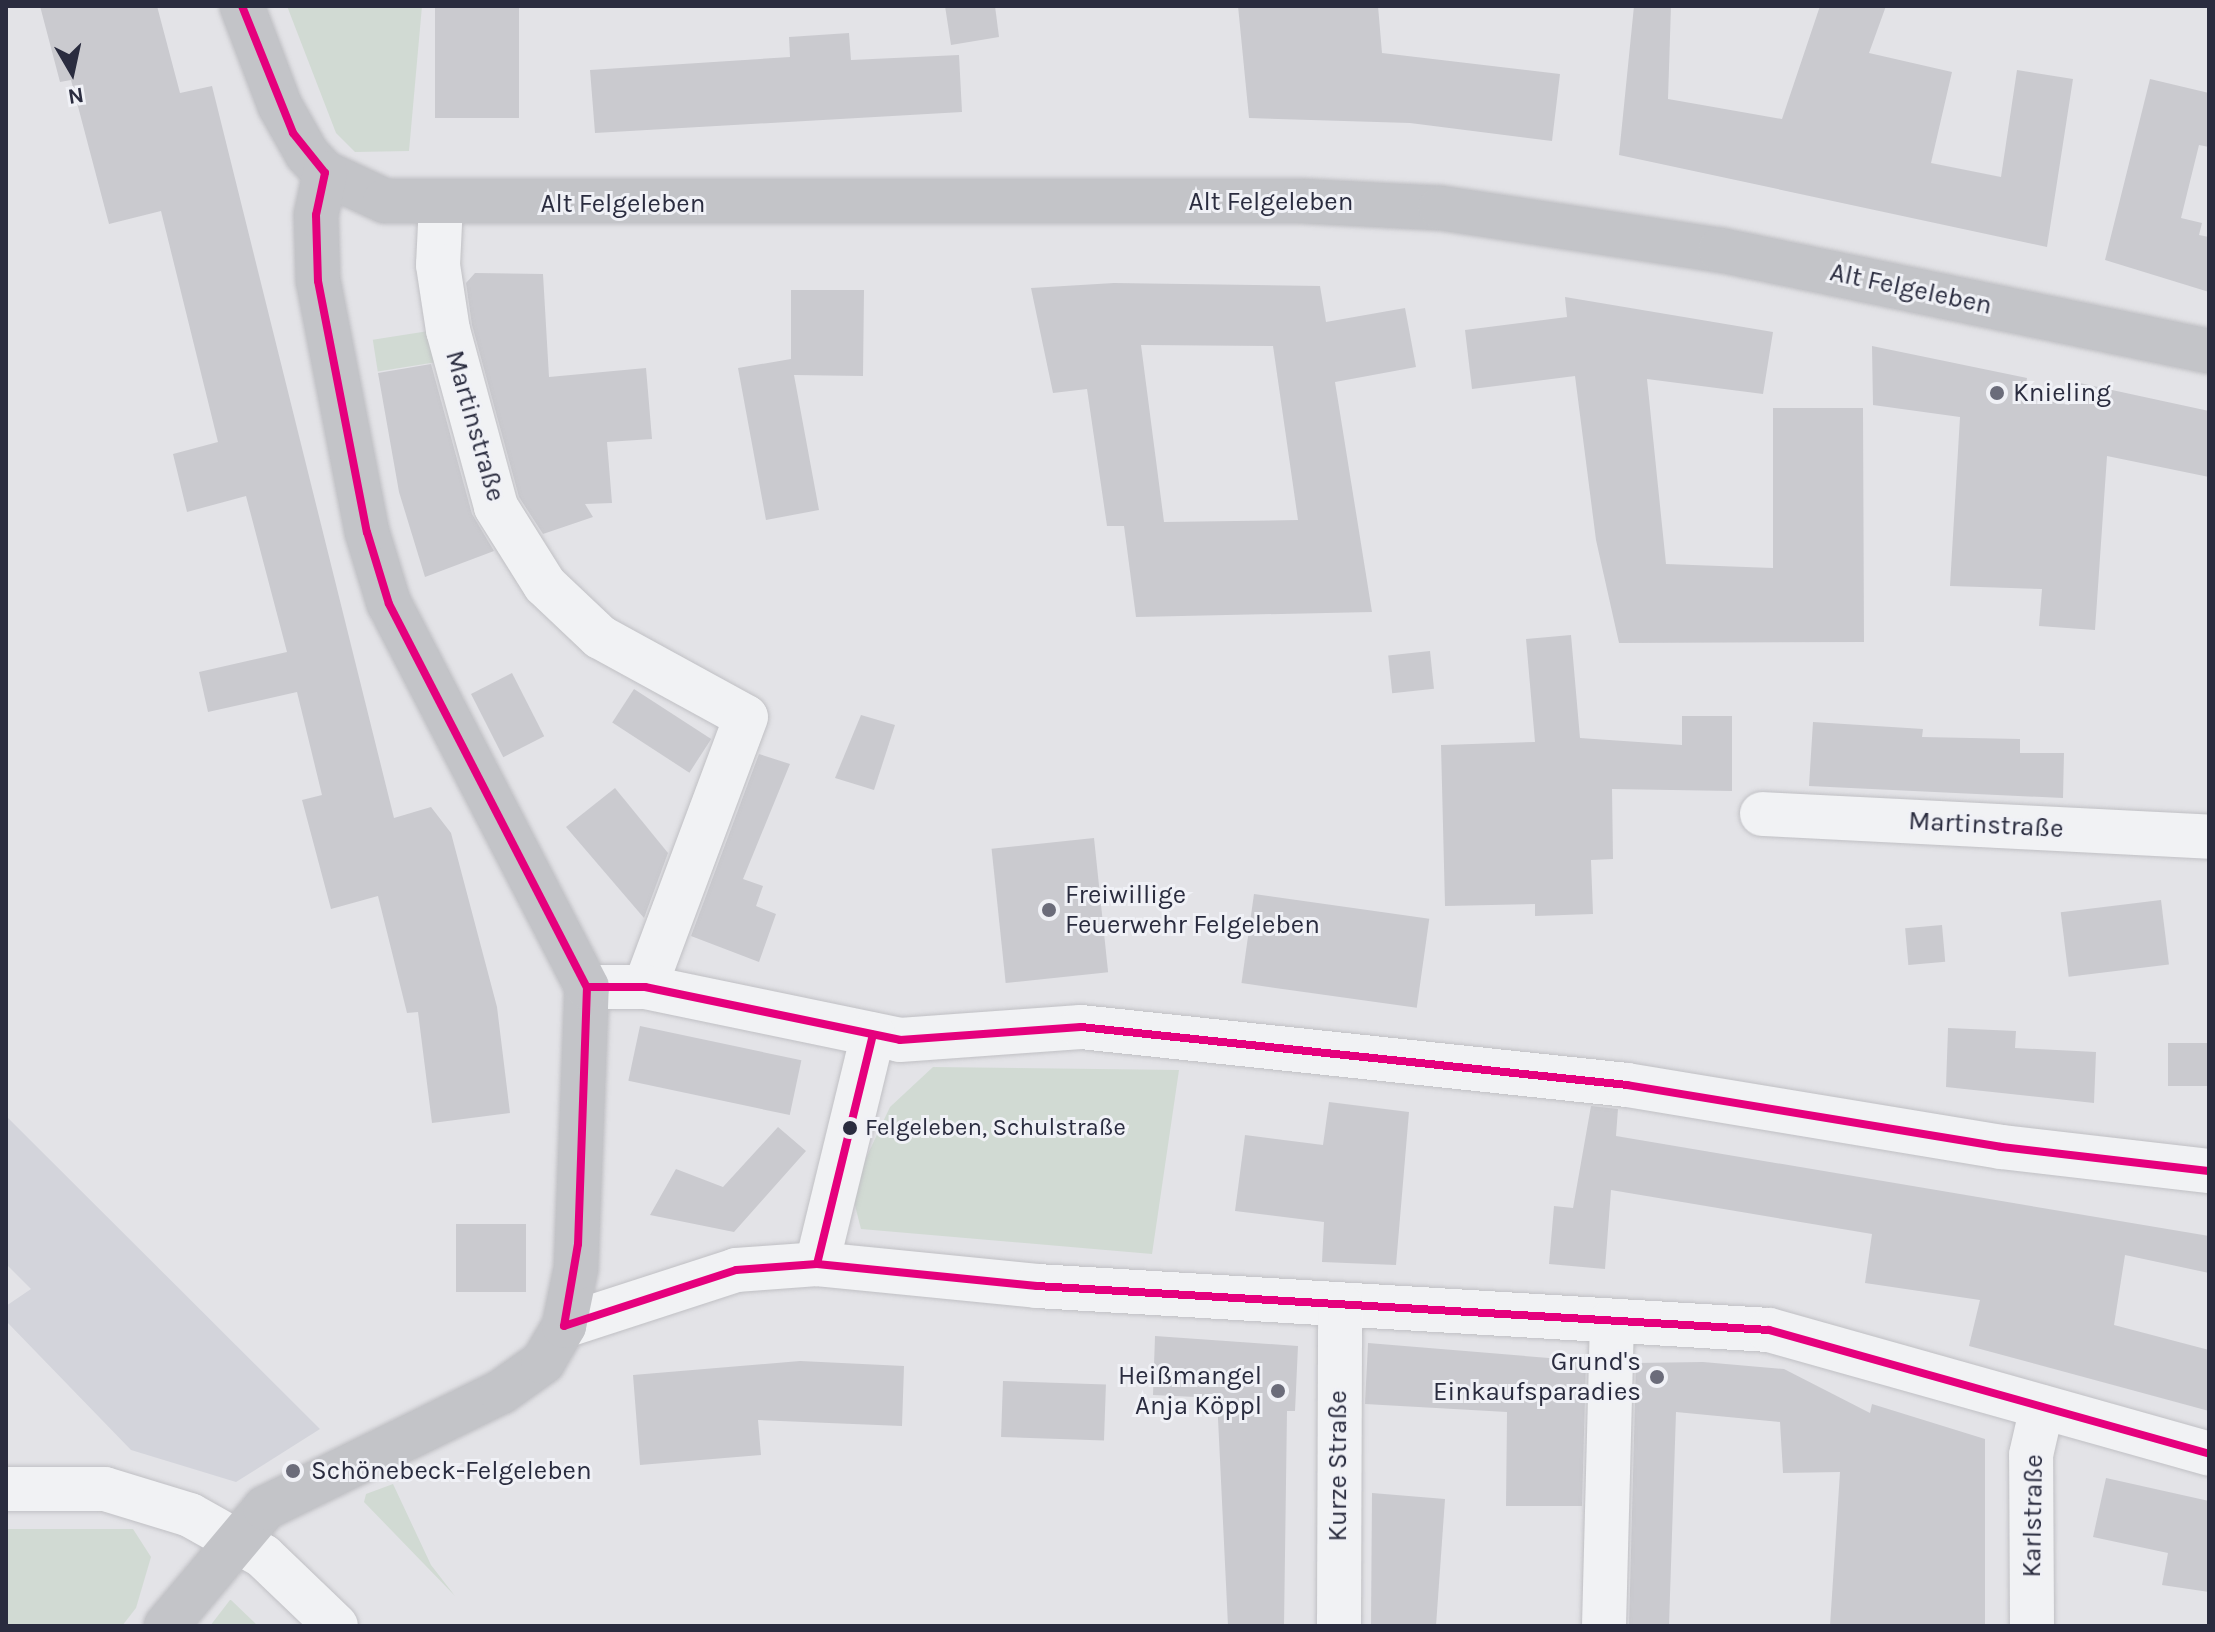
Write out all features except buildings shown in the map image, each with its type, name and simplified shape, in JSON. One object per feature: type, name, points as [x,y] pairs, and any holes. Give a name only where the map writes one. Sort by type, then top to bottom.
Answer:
[{"type":"street","points":[[166,1626],[237,1538],[271,1505],[501,1392],[543,1362],[564,1326],[577,1256],[587,987],[389,604],[367,532],[318,281],[316,215],[325,173],[293,133],[242,6]]},
{"type":"street","name":"Alt Felgeleben","points":[[325,173],[385,201],[441,204],[1301,201],[1441,208],[1720,250],[2209,351]]},
{"type":"street","name":"Martinstraße","points":[[441,204],[438,265],[448,330],[496,507],[545,585],[600,637],[746,717],[645,987]]},
{"type":"street","name":"Martinstraße","points":[[1762,814],[2209,837]]},
{"type":"street","points":[[587,987],[645,987],[900,1040],[1022,1028],[1151,1034],[1627,1085],[2001,1147],[2209,1171]]},
{"type":"street","points":[[817,1264],[873,1035]]},
{"type":"street","points":[[564,1326],[736,1270],[817,1264],[1340,1305],[1769,1330],[2209,1454]]},
{"type":"street","name":"Kurze Straße","points":[[1339,1626],[1340,1305]]},
{"type":"street","points":[[1604,1626],[1612,1321]]},
{"type":"street","name":"Karlstraße","points":[[2032,1626],[2031,1455],[2042,1407]]},
{"type":"street","points":[[6,1489],[122,1492],[237,1538],[336,1626]]},
{"type":"shaded area","points":[[287,6],[422,6],[409,151],[355,152],[336,133]]},
{"type":"shaded area","points":[[435,330],[440,362],[378,371],[373,340]]},
{"type":"shaded area","points":[[933,1067],[1179,1070],[1152,1254],[861,1229],[851,1190],[890,1107]]},
{"type":"shaded area","points":[[6,1116],[320,1429],[236,1482],[131,1450],[6,1321],[6,1306],[31,1289],[6,1264]]},
{"type":"shaded area","points":[[393,1484],[431,1565],[455,1596],[364,1502],[366,1494]]},
{"type":"shaded area","points":[[6,1529],[133,1529],[151,1557],[136,1608],[122,1626],[6,1626]]},
{"type":"shaded area","points":[[231,1600],[258,1626],[210,1626]]},
{"type":"transit line","points":[[242,6],[293,133],[325,173]]},
{"type":"transit line","points":[[325,173],[316,215],[318,281],[367,532],[389,604],[587,987],[578,1244],[564,1326]]},
{"type":"transit line","points":[[587,987],[645,987],[900,1040],[1081,1027],[1627,1085],[2001,1147],[2209,1171]]},
{"type":"transit line","points":[[817,1264],[873,1035]]},
{"type":"transit line","points":[[564,1326],[736,1270],[817,1264],[1037,1286],[1769,1330],[2209,1454]]},
{"type":"place","name":"Knieling","points":[[1997,393]]},
{"type":"place","name":"Freiwillige Feuerwehr Felgeleben","points":[[1049,910]]},
{"type":"place","name":"Felgeleben, Schulstraße","points":[[850,1128]]},
{"type":"place","name":"Grund's Einkaufsparadies","points":[[1657,1377]]},
{"type":"place","name":"Heißmangel Anja Köppl","points":[[1278,1391]]},
{"type":"place","name":"Schönebeck-Felgeleben","points":[[293,1471]]}]
